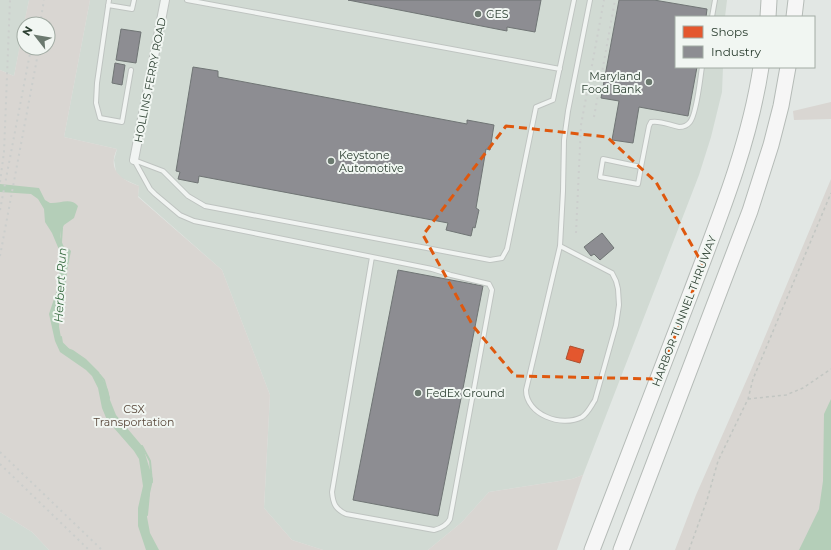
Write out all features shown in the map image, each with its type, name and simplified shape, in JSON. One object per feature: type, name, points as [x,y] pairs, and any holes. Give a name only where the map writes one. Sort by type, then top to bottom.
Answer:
[{"type":"highway","points":[[768,16],[769,0]]},
{"type":"highway","points":[[794,16],[796,0]]},
{"type":"highway","name":"HARBOR TUNNEL THRUWAY","points":[[592,550],[718,222],[739,162],[759,84],[761,68]]},
{"type":"highway","points":[[621,550],[750,211],[771,145],[781,106],[788,68]]},
{"type":"street","name":"HOLLINS FERRY ROAD","points":[[134,160],[165,0]]},
{"type":"lane","points":[[131,70],[122,122],[100,118],[96,103],[97,83],[109,2],[132,8],[134,0]]},
{"type":"lane","points":[[187,0],[560,69]]},
{"type":"lane","points":[[134,160],[163,171],[188,196],[205,206],[490,260],[502,258],[507,249],[536,106],[553,100],[574,0]]},
{"type":"lane","points":[[560,246],[612,273],[616,280],[618,289],[619,305],[616,325],[595,400],[591,407],[582,416],[574,420],[567,421],[559,421],[533,408],[526,397],[526,390],[560,246],[564,140],[568,111],[590,0]]},
{"type":"lane","points":[[712,16],[715,0]]},
{"type":"lane","points":[[642,167],[603,159],[600,177],[638,184],[642,167],[649,126],[651,122],[655,121],[680,127],[690,122],[694,114],[702,68]]},
{"type":"lane","points":[[134,160],[150,189],[185,218],[372,258],[432,269],[489,284],[492,290],[450,519],[448,523],[434,530],[346,514],[337,508],[333,501],[332,492],[372,258]]},
{"type":"path","points":[[689,550],[707,500],[718,461],[748,399],[753,379],[831,193]]},
{"type":"path","points":[[748,399],[786,395],[804,388],[831,369]]},
{"type":"highlighted area","points":[[506,126],[607,137],[656,182],[703,265],[658,379],[515,376],[473,326],[423,235]]},
{"type":"shaded area","points":[[0,0],[29,0],[26,16],[16,16],[16,56],[18,56],[14,76],[0,70]]},
{"type":"shaded area","points":[[90,0],[727,0],[725,16],[675,16],[675,68],[723,68],[722,92],[711,137],[699,175],[583,475],[572,479],[489,492],[462,522],[428,550],[323,550],[292,540],[264,508],[270,395],[222,270],[138,196],[139,186],[121,178],[116,172],[114,160],[117,149],[64,137]]},
{"type":"shaded area","points":[[0,512],[32,532],[49,550],[0,550]]},
{"type":"green space","name":"CSX Transportation","points":[[29,0],[90,0],[64,137],[117,149],[114,156],[115,168],[121,177],[132,184],[139,186],[138,197],[222,270],[270,395],[264,508],[292,540],[323,550],[49,550],[32,532],[0,512],[0,70],[14,76],[18,56],[56,56],[56,16],[26,16]]},
{"type":"green space","points":[[831,102],[831,119],[794,120],[793,111]]},
{"type":"green space","points":[[831,179],[831,550],[675,550],[696,495],[751,370]]},
{"type":"green space","points":[[583,475],[557,550],[428,550],[462,522],[489,492],[572,479]]},
{"type":"water","points":[[0,184],[39,188],[45,200],[50,203],[68,201],[75,203],[78,206],[74,218],[64,225],[60,237],[66,250],[69,249],[71,251],[66,282],[57,316],[62,343],[65,347],[73,350],[86,359],[99,372],[108,390],[116,415],[143,447],[153,480],[148,502],[147,517],[150,533],[159,550],[146,550],[138,526],[138,508],[143,486],[139,459],[134,451],[107,420],[102,408],[98,388],[92,376],[60,352],[55,341],[49,314],[59,284],[60,252],[52,233],[45,222],[44,209],[38,199],[31,194],[0,192]]},
{"type":"water","points":[[831,399],[831,550],[799,550],[819,509],[823,481],[824,414]]},
{"type":"building: Shops","points":[[570,346],[584,350],[580,363],[566,359]]},
{"type":"building: Industry","name":"GES","points":[[348,0],[541,0],[535,32],[507,27],[507,31]]},
{"type":"building: Industry","name":"Maryland Food Bank","points":[[619,0],[654,0],[707,9],[706,16],[675,16],[675,68],[697,68],[688,116],[639,107],[633,143],[612,140],[619,101],[601,98]]},
{"type":"building: Industry","points":[[121,29],[141,32],[136,63],[116,60]]},
{"type":"building: Industry","points":[[115,63],[125,65],[122,85],[112,83]]},
{"type":"building: Industry","name":"Keystone Automotive","points":[[193,67],[218,71],[218,77],[467,124],[467,120],[494,125],[490,150],[486,149],[476,208],[479,210],[475,228],[473,227],[471,236],[446,230],[448,223],[199,176],[198,183],[178,179],[180,172],[176,171]]},
{"type":"building: Industry","points":[[602,233],[614,248],[600,260],[594,254],[591,256],[584,247]]},
{"type":"building: Industry","name":"FedEx Ground","points":[[398,270],[483,286],[438,516],[353,500]]},
{"type":"waterway","name":"Herbert Run","points":[[61,242],[62,228]]},
{"type":"waterway","name":"Herbert Run","points":[[58,327],[59,306]]},
{"type":"waterway","name":"Herbert Run","points":[[61,337],[62,343],[68,349]]},
{"type":"waterway","name":"Herbert Run","points":[[100,375],[104,380],[109,398]]},
{"type":"waterway","name":"Herbert Run","points":[[142,446],[150,461],[152,482]]},
{"type":"waterway","name":"Herbert Run","points":[[147,515],[149,494]]},
{"type":"railway","points":[[0,182],[4,152],[10,0]]},
{"type":"railway","points":[[41,16],[44,0]]},
{"type":"railway","points":[[576,233],[581,125],[604,0]]},
{"type":"railway","points":[[594,117],[615,0]]},
{"type":"railway","points":[[0,210],[29,56]]},
{"type":"railway","points":[[0,256],[38,56]]},
{"type":"railway","points":[[0,452],[102,550]]},
{"type":"railway","points":[[0,464],[89,550]]},
{"type":"place","name":"GES","points":[[478,14]]},
{"type":"place","name":"Maryland Food Bank","points":[[649,82]]},
{"type":"place","name":"Keystone Automotive","points":[[331,161]]},
{"type":"place","name":"FedEx Ground","points":[[418,393]]}]
